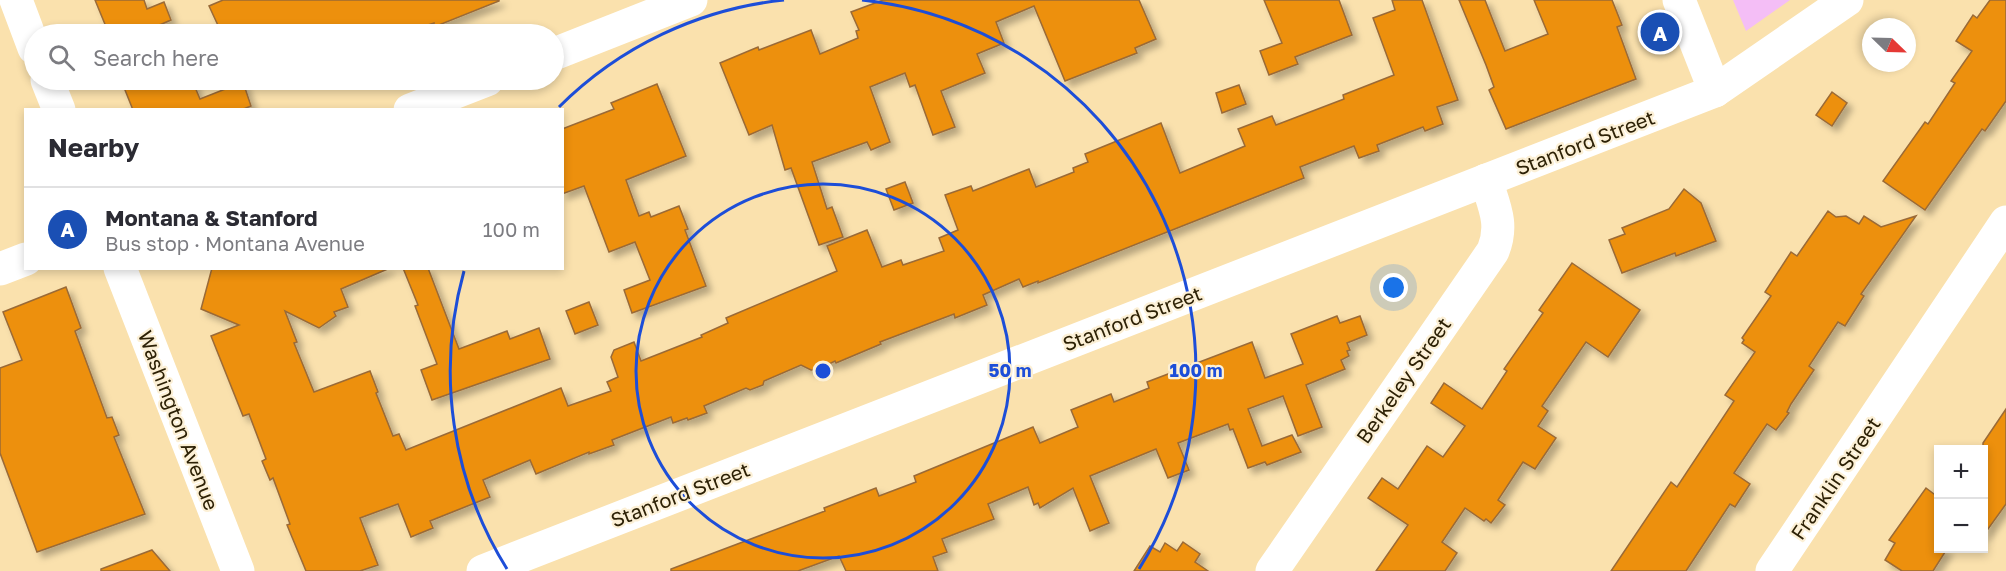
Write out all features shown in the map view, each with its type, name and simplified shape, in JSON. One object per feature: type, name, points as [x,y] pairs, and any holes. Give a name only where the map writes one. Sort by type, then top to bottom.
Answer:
[{"type":"street","points":[[16,0],[25,24]]},
{"type":"street","points":[[564,50],[691,0]]},
{"type":"street","points":[[1679,0],[1715,91]]},
{"type":"street","name":"Stanford Street","points":[[483,571],[1715,91],[1847,0]]},
{"type":"street","points":[[51,90],[57,108]]},
{"type":"street","points":[[415,108],[461,90]]},
{"type":"street","name":"Berkeley Street","points":[[1272,571],[1493,251],[1498,238],[1498,218],[1486,180]]},
{"type":"street","name":"Franklin Street","points":[[1772,571],[2006,222]]},
{"type":"street","points":[[0,269],[24,260]]},
{"type":"street","name":"Washington Avenue","points":[[121,270],[238,571]]},
{"type":"shaded area","points":[[1733,0],[1790,0],[1746,31]]},
{"type":"building","points":[[95,0],[144,0],[147,9],[164,2],[171,20],[162,24],[105,24]]},
{"type":"building","points":[[223,0],[499,0],[442,24],[217,24],[209,6]]},
{"type":"building","points":[[883,0],[1139,0],[1156,39],[1135,48],[1137,53],[1065,81],[1034,6],[996,22],[1004,43],[977,54],[985,73],[941,91],[955,127],[933,135],[915,85],[910,87],[905,73],[870,87],[890,142],[871,150],[867,142],[812,162],[827,209],[832,207],[843,237],[819,245],[791,168],[785,170],[772,125],[749,135],[720,63],[758,47],[759,50],[811,30],[820,54],[858,38],[856,31],[859,30],[851,12]]},
{"type":"building","points":[[1264,0],[1339,0],[1352,35],[1295,57],[1298,64],[1269,75],[1260,51],[1282,43]]},
{"type":"building","points":[[1392,0],[1422,0],[1458,100],[1437,107],[1443,124],[1425,131],[1423,127],[1377,145],[1379,151],[1359,158],[1354,146],[1300,167],[1304,178],[1038,283],[1038,281],[1023,287],[1019,279],[983,295],[987,305],[955,318],[954,314],[880,342],[881,344],[817,370],[801,365],[764,381],[763,385],[750,390],[746,388],[704,406],[707,413],[688,420],[687,418],[673,423],[671,417],[612,440],[614,445],[589,454],[589,452],[536,474],[530,460],[483,480],[490,497],[430,521],[433,528],[411,537],[398,504],[360,518],[378,565],[360,571],[306,571],[287,525],[290,524],[273,478],[270,480],[262,461],[266,459],[249,414],[243,416],[211,336],[239,325],[201,309],[211,270],[385,270],[341,289],[348,307],[334,312],[336,316],[319,328],[285,311],[297,342],[294,343],[314,392],[370,371],[393,436],[399,434],[406,450],[561,388],[568,406],[611,391],[607,382],[618,377],[611,357],[614,350],[634,342],[641,361],[702,337],[701,335],[728,323],[726,318],[837,271],[827,246],[867,230],[882,267],[901,260],[903,265],[944,251],[939,238],[958,230],[945,195],[971,186],[973,191],[1029,169],[1036,187],[1074,172],[1073,168],[1088,162],[1085,154],[1161,123],[1180,173],[1245,146],[1238,129],[1272,116],[1276,125],[1344,99],[1343,95],[1394,75],[1373,18],[1395,10]]},
{"type":"building","points":[[1459,0],[1485,0],[1505,51],[1548,34],[1534,0],[1612,0],[1622,25],[1617,27],[1636,79],[1506,129],[1489,90],[1494,87],[1486,65]]},
{"type":"building","points":[[1990,0],[2006,0],[2006,101],[1985,131],[1982,129],[1925,210],[1883,181],[1925,122],[1928,124],[1955,83],[1951,81],[1972,51],[1956,41],[1973,15],[1977,18]]},
{"type":"building","points":[[657,84],[686,156],[626,180],[639,216],[649,212],[651,217],[679,206],[688,229],[685,230],[706,286],[632,313],[624,290],[650,280],[635,242],[609,252],[584,186],[564,193],[564,128],[614,109],[611,103]]},
{"type":"building","points":[[1239,85],[1246,104],[1222,113],[1216,93]]},
{"type":"building","points":[[125,90],[196,90],[200,99],[223,90],[246,90],[251,106],[246,108],[132,108]]},
{"type":"building","points":[[1832,92],[1847,103],[1832,126],[1816,115]]},
{"type":"building","points":[[905,182],[913,203],[894,210],[886,189]]},
{"type":"building","points":[[1684,189],[1701,203],[1716,241],[1676,256],[1675,253],[1622,273],[1609,240],[1625,234],[1622,228],[1669,209]]},
{"type":"building","points":[[1828,211],[1836,217],[1846,216],[1859,224],[1864,216],[1881,227],[1916,216],[1861,294],[1864,296],[1845,326],[1838,322],[1809,366],[1814,370],[1791,404],[1787,412],[1789,413],[1776,430],[1767,424],[1734,473],[1750,484],[1735,507],[1730,504],[1686,571],[1611,571],[1671,482],[1677,487],[1734,401],[1725,395],[1755,352],[1742,343],[1744,340],[1742,338],[1771,296],[1765,292],[1791,252],[1797,256]]},
{"type":"building","points":[[1572,263],[1640,310],[1608,357],[1586,342],[1542,406],[1548,411],[1538,426],[1556,438],[1535,469],[1523,462],[1498,500],[1505,505],[1491,523],[1465,508],[1442,542],[1457,553],[1445,571],[1376,571],[1408,525],[1368,498],[1382,478],[1398,489],[1427,446],[1443,457],[1465,426],[1431,403],[1444,383],[1482,409],[1507,371],[1504,369],[1543,313],[1539,310]]},
{"type":"building","points":[[404,270],[429,270],[459,349],[507,331],[510,339],[539,328],[550,359],[432,400],[421,370],[437,364],[415,306],[418,305]]},
{"type":"building","points":[[66,287],[81,328],[75,331],[107,418],[112,417],[119,435],[114,437],[145,514],[37,552],[0,453],[0,368],[22,360],[3,312]]},
{"type":"building","points":[[589,302],[598,325],[575,334],[566,311]]},
{"type":"building","points":[[1337,316],[1340,323],[1360,316],[1367,335],[1347,343],[1350,350],[1347,351],[1349,356],[1341,360],[1345,369],[1306,385],[1322,427],[1298,436],[1283,396],[1248,409],[1262,446],[1292,435],[1301,452],[1267,465],[1265,462],[1248,468],[1233,429],[1230,430],[1228,424],[1178,443],[1189,470],[1168,478],[1156,449],[1090,476],[1109,523],[1090,531],[1073,488],[1040,508],[1038,503],[1034,505],[1028,487],[988,504],[994,519],[942,539],[947,552],[933,557],[938,571],[846,571],[839,556],[798,571],[671,571],[671,569],[825,511],[824,508],[876,488],[879,496],[916,482],[914,476],[1033,427],[1040,443],[1078,427],[1071,410],[1111,394],[1114,402],[1149,388],[1147,382],[1252,342],[1265,378],[1303,364],[1291,334]]},
{"type":"building","points":[[2006,409],[2006,504],[1988,529],[1988,445],[1983,445]]},
{"type":"building","points":[[1926,488],[1934,494],[1934,553],[1944,553],[1933,571],[1902,571],[1885,560],[1895,543],[1889,540]]},
{"type":"building","points":[[1183,542],[1200,554],[1195,562],[1208,571],[1134,571],[1150,546],[1160,552],[1165,543],[1177,551]]},
{"type":"building","points":[[152,550],[170,571],[101,571],[101,569]]},
{"type":"place","name":"Montana & Stanford","points":[[1660,32]]}]
